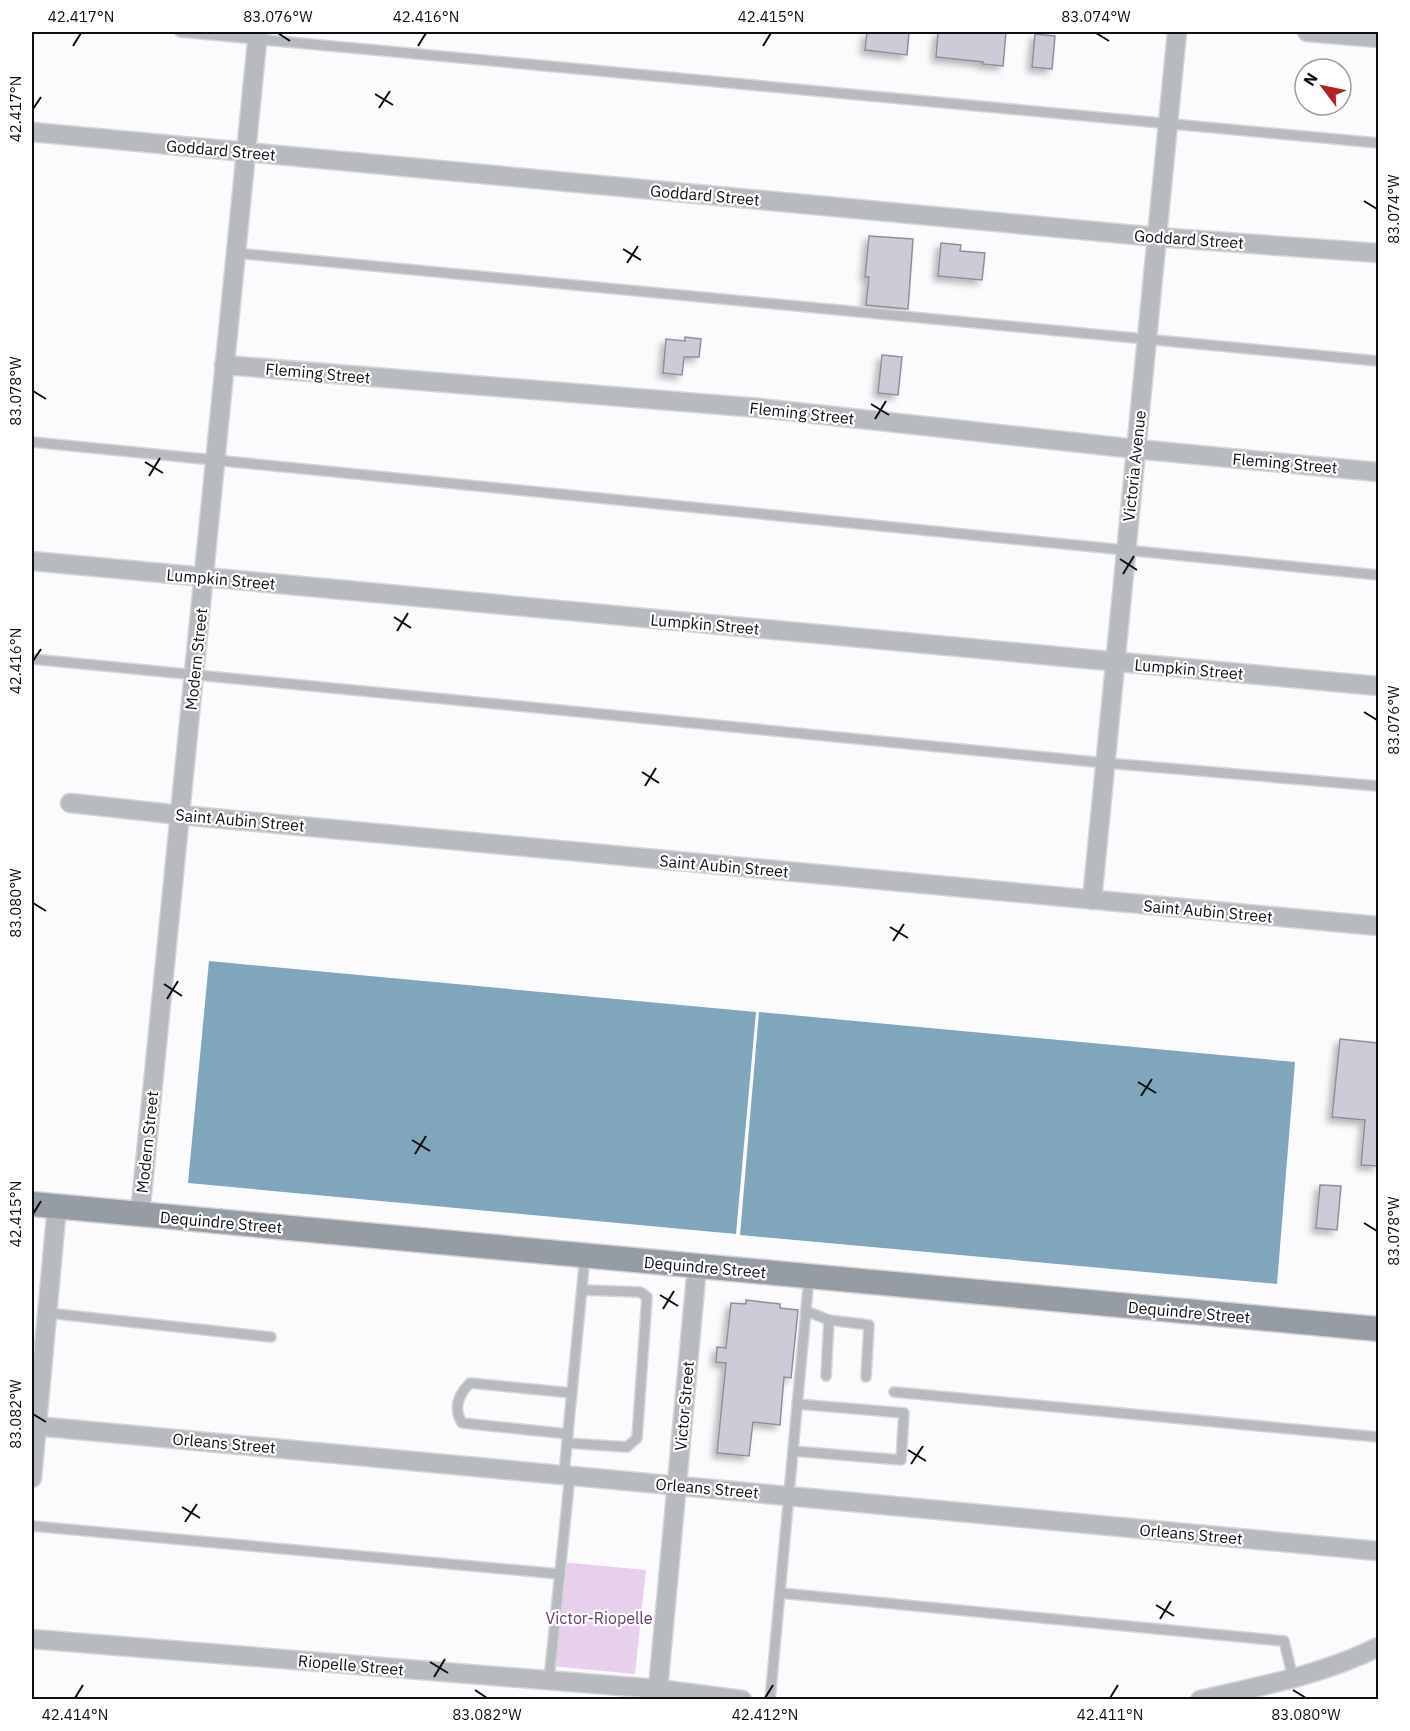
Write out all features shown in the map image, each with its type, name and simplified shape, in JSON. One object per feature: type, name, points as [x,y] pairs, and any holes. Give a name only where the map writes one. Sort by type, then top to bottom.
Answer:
[{"type":"street","name":"Victoria Avenue","points":[[1092,900],[1177,32]]},
{"type":"street","points":[[1307,32],[1378,38]]},
{"type":"street","name":"Modern Street","points":[[140,1214],[258,35]]},
{"type":"street","name":"Goddard Street","points":[[32,132],[1156,237],[1378,253]]},
{"type":"street","name":"Fleming Street","points":[[224,365],[760,408],[1136,449],[1378,472]]},
{"type":"street","name":"Lumpkin Street","points":[[32,561],[1378,686]]},
{"type":"street","name":"Saint Aubin Street","points":[[70,803],[1378,926]]},
{"type":"street","name":"Dequindre Street","points":[[32,1204],[1378,1329]]},
{"type":"street","points":[[32,1478],[57,1206]]},
{"type":"street","name":"Victor Street","points":[[658,1689],[697,1266]]},
{"type":"street","name":"Orleans Street","points":[[36,1426],[1378,1551]]},
{"type":"street","name":"Riopelle Street","points":[[32,1640],[658,1689],[742,1700]]},
{"type":"street","points":[[1200,1700],[1293,1678],[1346,1661],[1378,1647]]},
{"type":"lane","points":[[180,32],[258,35],[1378,143]]},
{"type":"lane","points":[[235,253],[1378,361]]},
{"type":"lane","points":[[32,442],[1378,575]]},
{"type":"lane","points":[[32,659],[1106,763],[1378,786]]},
{"type":"lane","points":[[549,1680],[560,1574],[567,1475],[567,1438],[585,1256]]},
{"type":"lane","points":[[770,1700],[809,1277]]},
{"type":"lane","points":[[572,1393],[470,1383],[459,1395],[457,1415],[462,1424],[627,1448],[637,1438],[647,1297],[640,1292],[582,1290]]},
{"type":"lane","points":[[806,1311],[829,1320],[869,1325],[866,1377]]},
{"type":"lane","points":[[47,1313],[271,1337]]},
{"type":"lane","points":[[826,1376],[829,1320]]},
{"type":"lane","points":[[894,1392],[1378,1437]]},
{"type":"lane","points":[[793,1451],[901,1460],[904,1413],[797,1404]]},
{"type":"lane","points":[[32,1526],[560,1574]]},
{"type":"lane","points":[[780,1593],[1284,1641],[1293,1678]]},
{"type":"green space","name":"Victor-Riopelle","points":[[562,1562],[646,1570],[635,1674],[551,1666]]},
{"type":"water","points":[[209,961],[756,1012],[736,1234],[188,1183]]},
{"type":"water","points":[[759,1012],[1295,1062],[1277,1284],[740,1235]]},
{"type":"building","points":[[867,32],[909,32],[907,55],[865,50]]},
{"type":"building","points":[[938,32],[1006,32],[1003,66],[936,57]]},
{"type":"building","points":[[1035,34],[1055,36],[1052,69],[1032,67]]},
{"type":"building","points":[[869,236],[913,239],[908,309],[866,305],[869,277],[865,277]]},
{"type":"building","points":[[941,243],[961,245],[960,251],[985,253],[982,280],[938,276]]},
{"type":"building","points":[[685,337],[701,339],[699,357],[684,357],[682,375],[663,373],[666,339],[685,341]]},
{"type":"building","points":[[882,355],[902,357],[898,395],[878,393]]},
{"type":"building","points":[[1340,1039],[1378,1043],[1378,1166],[1361,1165],[1365,1120],[1332,1117]]},
{"type":"building","points":[[1320,1185],[1341,1186],[1337,1230],[1316,1228]]},
{"type":"building","points":[[746,1300],[780,1304],[780,1308],[798,1310],[791,1378],[784,1377],[780,1425],[753,1422],[749,1456],[717,1453],[726,1363],[716,1362],[717,1347],[726,1348],[731,1303],[746,1304]]}]
